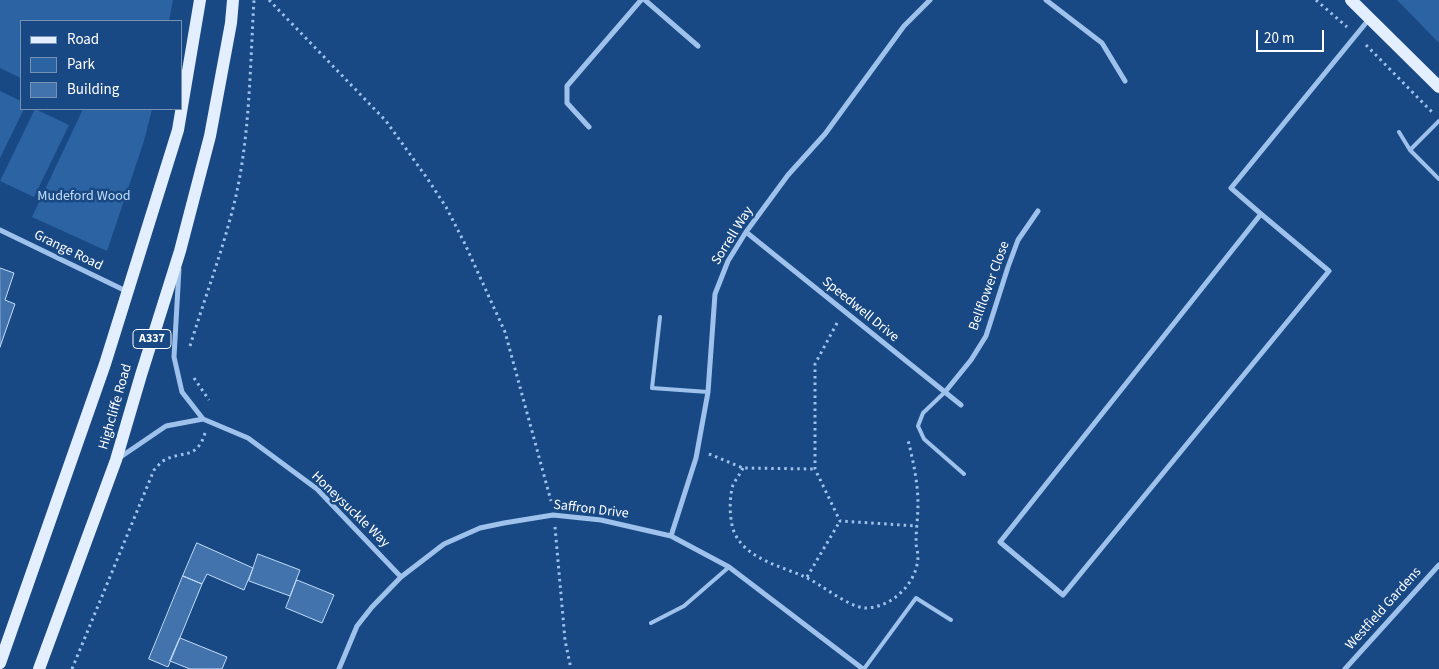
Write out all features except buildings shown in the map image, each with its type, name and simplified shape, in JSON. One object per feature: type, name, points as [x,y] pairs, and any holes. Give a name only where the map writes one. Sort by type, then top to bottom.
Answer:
[{"type":"main road","name":"Highcliffe Road","points":[[182,106],[200,0]]},
{"type":"main road","name":"Highcliffe Road","points":[[38,669],[116,460],[180,251],[210,136],[231,23],[233,0]]},
{"type":"main road","points":[[1351,0],[1439,87]]},
{"type":"main road","name":"Highcliffe Road","points":[[0,663],[105,364],[178,130],[181,110]]},
{"type":"street","points":[[589,127],[567,103],[567,86],[643,0],[698,46]]},
{"type":"street","name":"Sorrell Way","points":[[670,536],[696,458],[708,392],[715,294],[728,261],[746,232],[788,175],[825,134],[904,26],[930,0]]},
{"type":"street","points":[[1046,0],[1102,43],[1125,81]]},
{"type":"street","points":[[1261,214],[1000,542],[1063,595],[1329,271],[1231,188],[1371,18]]},
{"type":"street","name":"Bellflower Close","points":[[945,392],[971,360],[986,336],[1018,240],[1038,211]]},
{"type":"street","name":"Grange Road","points":[[0,230],[127,291]]},
{"type":"street","name":"Speedwell Drive","points":[[746,232],[961,405]]},
{"type":"street","name":"Honeysuckle Way","points":[[180,251],[174,357],[182,392],[205,420],[248,438],[317,490],[401,577]]},
{"type":"street","points":[[116,460],[166,426],[205,420]]},
{"type":"street","name":"Saffron Drive","points":[[338,669],[357,626],[372,607],[401,577],[444,544],[480,528],[553,515],[600,520],[670,536],[729,567],[864,669]]},
{"type":"street","name":"Westfield Gardens","points":[[1345,669],[1439,565]]},
{"type":"lane","points":[[1410,150],[1439,121]]},
{"type":"lane","points":[[1399,132],[1410,150],[1439,179]]},
{"type":"lane","points":[[660,317],[652,388],[708,392]]},
{"type":"lane","points":[[945,392],[923,413],[918,426],[924,439],[964,474]]},
{"type":"lane","points":[[651,624],[684,606],[729,567]]},
{"type":"lane","points":[[864,669],[916,598],[951,620]]},
{"type":"path","points":[[190,354],[190,346],[235,199],[242,161],[254,0]]},
{"type":"path","points":[[269,0],[386,120],[446,207],[505,332],[550,494],[565,640],[571,669]]},
{"type":"path","points":[[1316,0],[1356,36],[1432,112]]},
{"type":"path","points":[[840,521],[815,469],[815,364],[843,310]]},
{"type":"path","points":[[72,669],[154,470],[163,461],[186,455],[197,448],[203,438],[205,420],[211,404],[193,376]]},
{"type":"path","points":[[743,468],[733,486],[730,509],[735,534],[748,550],[772,564],[807,577],[837,597],[863,608],[883,606],[900,595],[912,576],[918,558],[916,542],[918,502],[907,435]]},
{"type":"path","points":[[697,449],[743,468],[815,469]]},
{"type":"path","points":[[840,521],[917,526]]},
{"type":"path","points":[[807,577],[840,521]]},
{"type":"green space","points":[[0,0],[173,0],[169,20],[20,20],[20,78],[0,68]]},
{"type":"green space","points":[[1397,0],[1439,0],[1439,43]]},
{"type":"green space","points":[[0,91],[20,101],[20,110],[24,110],[0,158]]},
{"type":"green space","points":[[35,110],[69,125],[34,197],[0,181]]},
{"type":"green space","name":"Mudeford Wood","points":[[83,110],[152,110],[144,141],[107,251],[32,217]]}]
